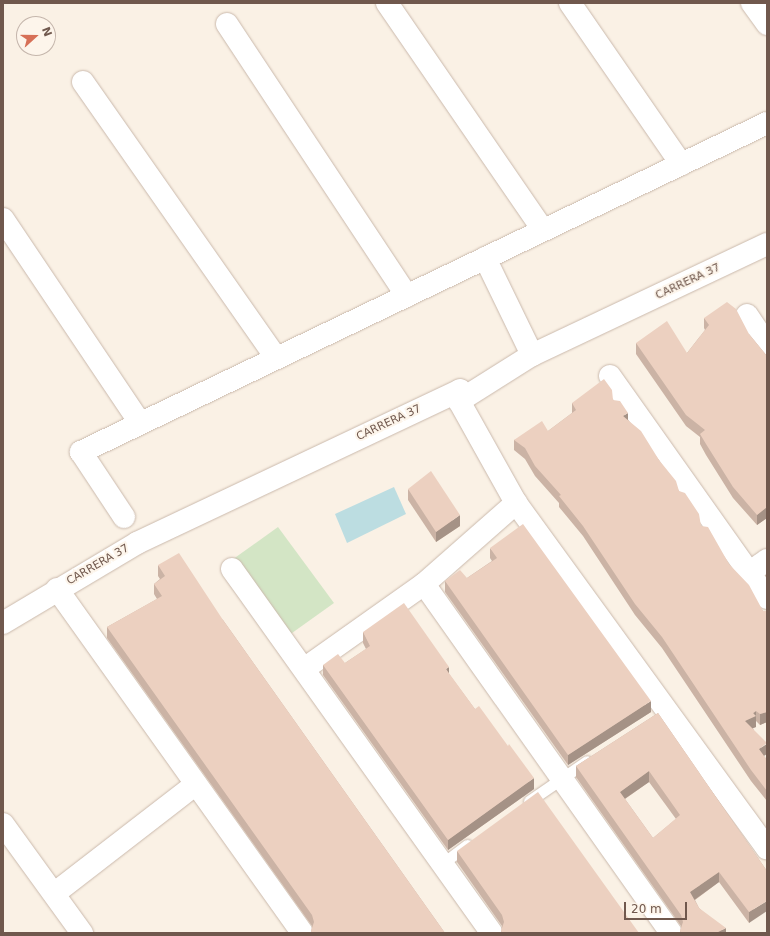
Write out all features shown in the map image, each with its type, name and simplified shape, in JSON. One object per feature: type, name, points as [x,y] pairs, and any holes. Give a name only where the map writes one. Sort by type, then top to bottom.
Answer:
[{"type":"street","points":[[387,3],[543,230]]},
{"type":"street","points":[[570,3],[681,164]]},
{"type":"street","points":[[752,3],[767,24]]},
{"type":"street","points":[[226,24],[407,296]]},
{"type":"street","points":[[84,82],[276,358]]},
{"type":"street","points":[[124,517],[81,452],[767,123]]},
{"type":"street","points":[[3,219],[140,423]]},
{"type":"street","name":"CARRERA 37","points":[[459,401],[532,355],[767,244]]},
{"type":"street","points":[[485,258],[532,355]]},
{"type":"street","points":[[747,316],[767,345]]},
{"type":"street","points":[[610,376],[767,598]]},
{"type":"street","name":"CARRERA 37","points":[[3,623],[57,589],[137,543],[460,390],[459,401]]},
{"type":"street","points":[[459,401],[516,503],[662,714],[767,849]]},
{"type":"street","points":[[304,668],[424,584],[516,503]]},
{"type":"street","points":[[749,573],[767,560]]},
{"type":"street","points":[[232,569],[492,933]]},
{"type":"street","points":[[424,584],[671,933]]},
{"type":"street","points":[[57,589],[302,933]]},
{"type":"street","points":[[55,892],[196,784]]},
{"type":"street","points":[[3,824],[55,892],[82,933]]},
{"type":"lane","points":[[518,809],[595,756]]},
{"type":"lane","points":[[442,863],[474,840]]},
{"type":"green space","points":[[278,527],[334,603],[285,638],[229,562]]},
{"type":"water","points":[[394,487],[406,514],[347,543],[335,514]]},
{"type":"building","points":[[727,302],[736,309],[749,334],[767,356],[767,507],[757,515],[733,487],[706,444],[700,434],[705,430],[686,415],[636,343],[667,321],[687,353],[709,325],[704,318]]},
{"type":"building","points":[[604,379],[612,390],[613,400],[620,401],[628,413],[623,416],[641,431],[659,460],[676,481],[679,491],[685,493],[699,514],[701,526],[708,527],[729,564],[749,585],[763,611],[767,611],[767,712],[760,714],[756,711],[753,713],[756,716],[745,721],[767,743],[759,749],[767,760],[767,791],[751,770],[662,637],[635,604],[583,526],[559,496],[561,495],[535,466],[525,448],[514,440],[542,421],[548,431],[576,410],[572,403]]},
{"type":"building","points":[[431,471],[460,515],[436,532],[408,489]]},
{"type":"building","points":[[523,524],[651,701],[568,755],[445,581],[460,570],[467,578],[497,558],[490,548]]},
{"type":"building","points":[[179,553],[223,620],[445,933],[312,933],[311,931],[314,922],[312,915],[107,627],[162,596],[154,584],[165,576],[158,565]]},
{"type":"building","points":[[404,603],[449,667],[446,669],[475,709],[479,706],[508,746],[509,744],[534,778],[448,840],[323,665],[338,654],[345,663],[370,646],[363,632]]},
{"type":"building","points":[[658,713],[767,871],[767,901],[749,912],[719,872],[690,892],[699,908],[726,928],[716,933],[682,933],[680,931],[683,922],[681,915],[576,766]],"holes":[[[649,771],[680,815],[653,838],[620,792]]]},
{"type":"building","points":[[538,792],[639,933],[503,933],[501,931],[504,922],[502,915],[457,851]]}]
